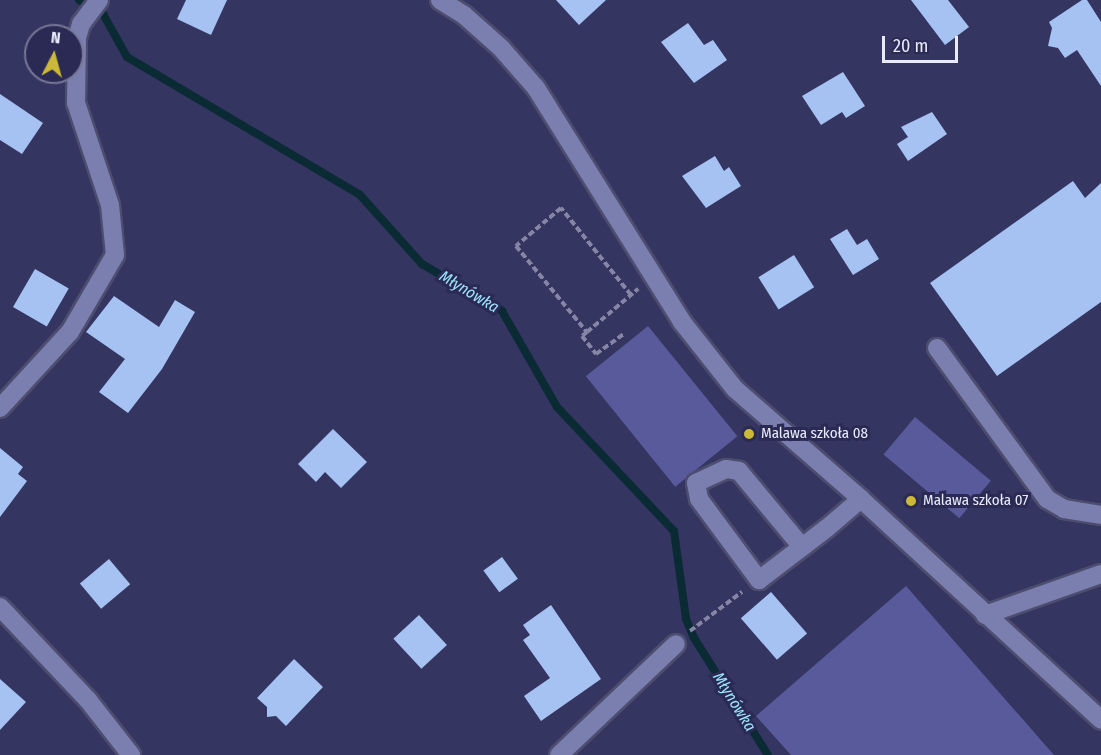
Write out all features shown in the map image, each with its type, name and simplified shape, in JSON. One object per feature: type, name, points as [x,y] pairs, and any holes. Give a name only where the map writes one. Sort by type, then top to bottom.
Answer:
[{"type":"street","points":[[0,408],[70,332],[115,255],[111,205],[76,103],[77,38],[81,24],[99,0]]},
{"type":"street","points":[[440,0],[494,41],[536,88],[652,277],[682,322],[735,389],[861,499],[1101,720]]},
{"type":"street","points":[[937,348],[1047,499],[1064,509],[1101,515]]},
{"type":"street","points":[[802,547],[740,471],[726,469],[696,483],[699,499],[759,580],[802,547],[861,499]]},
{"type":"street","points":[[985,615],[1101,574]]},
{"type":"street","points":[[0,607],[88,700],[131,755]]},
{"type":"street","points":[[559,755],[676,644]]},
{"type":"path","points":[[587,332],[516,246],[561,208],[631,295]]},
{"type":"path","points":[[624,334],[596,354],[582,336],[652,277]]},
{"type":"path","points":[[702,622],[759,580]]},
{"type":"shaded area","points":[[648,326],[737,436],[675,487],[586,376]]},
{"type":"shaded area","points":[[915,417],[991,481],[959,518],[884,455]]},
{"type":"shaded area","points":[[906,586],[1054,755],[791,755],[756,716]]},
{"type":"building","points":[[186,0],[227,0],[211,35],[177,19]]},
{"type":"building","points":[[556,0],[606,0],[579,25]]},
{"type":"building","points":[[911,0],[948,0],[969,27],[945,45]]},
{"type":"building","points":[[1082,0],[1087,0],[1101,22],[1101,86],[1077,50],[1065,58],[1058,48],[1048,46],[1052,28],[1049,22]]},
{"type":"building","points":[[688,23],[704,45],[713,40],[727,60],[694,83],[661,42]]},
{"type":"building","points":[[843,72],[865,106],[846,118],[842,112],[821,125],[802,96]]},
{"type":"building","points":[[0,94],[43,123],[22,154],[0,140]]},
{"type":"building","points":[[932,112],[947,134],[908,161],[897,144],[908,137],[901,127]]},
{"type":"building","points":[[715,156],[724,171],[729,167],[741,186],[706,208],[682,176]]},
{"type":"building","points":[[1073,181],[1085,198],[1101,183],[1101,302],[997,376],[930,283]]},
{"type":"building","points":[[847,229],[857,245],[867,239],[879,259],[853,275],[830,239]]},
{"type":"building","points":[[794,255],[814,287],[779,309],[758,277]]},
{"type":"building","points":[[35,269],[69,288],[47,327],[13,307]]},
{"type":"building","points":[[114,296],[159,327],[175,300],[195,312],[162,369],[128,413],[99,392],[125,359],[86,332]]},
{"type":"building","points":[[333,429],[367,462],[341,488],[325,472],[316,482],[298,464]]},
{"type":"building","points":[[0,448],[23,467],[18,474],[27,481],[0,517]]},
{"type":"building","points":[[502,557],[518,579],[499,592],[483,571]]},
{"type":"building","points":[[109,559],[130,584],[101,609],[80,583]]},
{"type":"building","points":[[771,592],[807,634],[777,660],[741,618]]},
{"type":"building","points":[[551,605],[601,679],[541,721],[524,696],[550,678],[523,640],[530,635],[523,625]]},
{"type":"building","points":[[419,615],[447,645],[421,669],[393,639]]},
{"type":"building","points":[[294,659],[323,687],[286,726],[276,716],[267,717],[267,707],[257,698]]},
{"type":"building","points":[[0,679],[26,702],[0,730]]},
{"type":"waterway","name":"Młynówka","points":[[79,0],[103,14],[127,57],[360,195],[422,264],[502,311],[557,407],[674,531],[686,619],[694,638],[768,755]]},
{"type":"place","name":"Malawa szkoła 08","points":[[749,434]]},
{"type":"place","name":"Malawa szkoła 07","points":[[911,501]]}]
